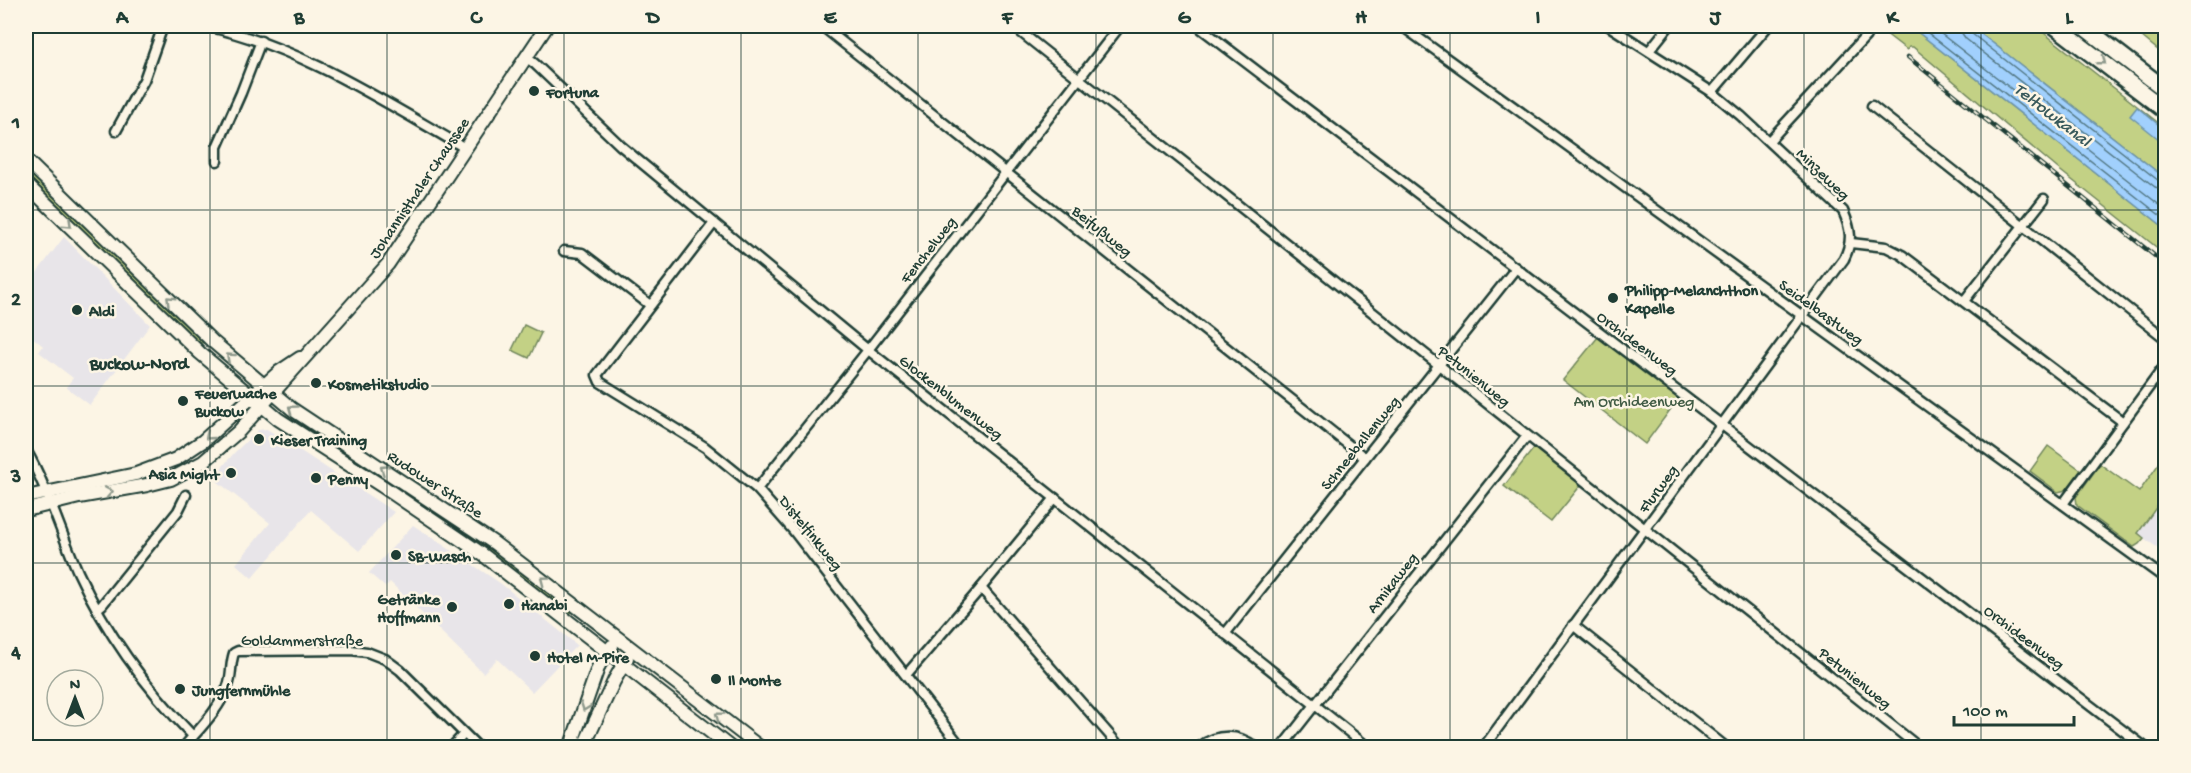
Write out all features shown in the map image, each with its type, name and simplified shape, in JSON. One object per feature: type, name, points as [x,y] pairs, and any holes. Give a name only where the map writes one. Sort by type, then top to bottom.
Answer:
[{"type":"highway","points":[[2055,26],[2166,111]]},
{"type":"highway","points":[[2083,26],[2166,90]]},
{"type":"main road","name":"Johannisthaler Chaussee","points":[[26,497],[145,471],[176,459],[203,441],[252,396],[268,390],[303,357],[388,264],[547,26]]},
{"type":"main road","name":"Rudower Straße","points":[[26,160],[212,341],[268,390],[319,428],[456,516],[761,747]]},
{"type":"main road","name":"Rudower Straße","points":[[26,184],[200,353],[263,406],[292,428],[500,567],[731,747]]},
{"type":"main road","points":[[200,353],[212,341]]},
{"type":"main road","name":"Johannisthaler Chaussee","points":[[26,510],[147,485],[181,474],[215,453],[263,406],[268,390]]},
{"type":"main road","points":[[447,530],[456,516]]},
{"type":"main road","points":[[572,623],[583,610]]},
{"type":"main road","points":[[570,747],[599,666],[619,638]]},
{"type":"main road","points":[[583,747],[632,649]]},
{"type":"main road","points":[[675,703],[685,690]]},
{"type":"street","points":[[116,132],[144,80],[163,26]]},
{"type":"street","points":[[206,26],[261,41],[316,64],[465,148]]},
{"type":"street","name":"Beifußweg","points":[[822,26],[1365,458]]},
{"type":"street","name":"Petunienweg","points":[[1013,26],[1920,747]]},
{"type":"street","name":"Fenchelweg","points":[[757,489],[1120,26]]},
{"type":"street","name":"Orchideenweg","points":[[1198,26],[2146,747]]},
{"type":"street","name":"Seidelbastweg","points":[[1402,26],[2166,579]]},
{"type":"street","name":"Minzeweg","points":[[1609,26],[1712,92],[1769,141],[1842,211],[1850,230],[1851,243]]},
{"type":"street","points":[[1649,51],[1669,26]]},
{"type":"street","points":[[1712,92],[1768,26]]},
{"type":"street","points":[[1769,141],[1866,36]]},
{"type":"street","points":[[217,161],[217,147],[242,93],[261,41]]},
{"type":"street","name":"Glockenblumenweg","points":[[526,57],[621,146],[714,223],[868,349],[1369,747]]},
{"type":"street","points":[[1872,106],[2166,339]]},
{"type":"street","points":[[1964,301],[2044,199]]},
{"type":"street","points":[[564,251],[582,253],[650,305],[714,223]]},
{"type":"street","points":[[1851,243],[1886,247],[1898,252],[2123,422]]},
{"type":"street","name":"Flurweg","points":[[1483,747],[1844,259],[1851,243]]},
{"type":"street","name":"Schneeballenweg","points":[[1225,634],[1516,268]]},
{"type":"street","name":"Distelfinkweg","points":[[650,305],[597,375],[598,380],[705,447],[757,489],[778,512],[962,747]]},
{"type":"street","points":[[2063,504],[2166,364]]},
{"type":"street","name":"Arnikaweg","points":[[1281,747],[1527,436]]},
{"type":"street","points":[[26,450],[47,491],[72,558],[97,609],[148,687],[193,736]]},
{"type":"street","points":[[97,609],[182,506],[186,495]]},
{"type":"street","points":[[906,675],[1055,498]]},
{"type":"street","points":[[981,588],[1121,747]]},
{"type":"street","points":[[1573,625],[1726,747]]},
{"type":"street","name":"Goldammerstraße","points":[[183,747],[223,697],[230,679],[234,653],[248,650],[351,650],[367,652],[385,659],[400,670],[479,747]]},
{"type":"street","points":[[451,747],[464,734]]},
{"type":"street","points":[[1198,747],[1215,738],[1229,736],[1241,738],[1257,747]]},
{"type":"shaded area","points":[[64,237],[150,325],[90,405],[66,387],[73,378],[39,352],[43,346],[26,332],[26,287]]},
{"type":"shaded area","points":[[267,429],[394,512],[359,551],[311,510],[252,578],[236,564],[270,523],[213,478],[258,430]]},
{"type":"shaded area","points":[[2165,495],[2165,553],[2138,534]]},
{"type":"shaded area","points":[[413,525],[500,583],[577,645],[532,692],[497,659],[483,673],[390,582],[385,587],[369,573]]},
{"type":"green space","points":[[1876,26],[1910,26],[2165,228],[2165,254],[2057,168],[1913,47],[1907,50]]},
{"type":"green space","points":[[1971,26],[2035,26],[2165,128],[2165,178]]},
{"type":"green space","points":[[2129,26],[2165,26],[2165,56]]},
{"type":"green space","points":[[28,170],[203,343],[198,342],[177,323],[26,174]]},
{"type":"green space","points":[[524,325],[541,333],[529,358],[512,350]]},
{"type":"green space","name":"Am Orchideenweg","points":[[1598,337],[1679,398],[1645,444],[1563,380]]},
{"type":"green space","points":[[2048,446],[2081,470],[2066,490],[2058,492],[2030,471]]},
{"type":"green space","points":[[1534,448],[1581,485],[1551,522],[1504,486]]},
{"type":"green space","points":[[2165,455],[2165,495],[2138,533],[2144,538],[2134,547],[2077,505],[2076,497],[2100,464],[2139,492]]},
{"type":"green space","points":[[472,534],[574,612],[569,613],[469,538]]},
{"type":"water","name":"Teltowkanal","points":[[1910,26],[1971,26],[2165,178],[2165,228]]},
{"type":"water","points":[[2137,107],[2165,130],[2165,144],[2130,116]]},
{"type":"railway","points":[[1908,57],[2166,265]]},
{"type":"place","name":"Fortuna","points":[[534,91]]},
{"type":"place","name":"Philipp-Melanchthon Kapelle","points":[[1613,298]]},
{"type":"place","name":"Aldi","points":[[77,310]]},
{"type":"place","name":"Kosmetikstudio","points":[[316,383]]},
{"type":"place","name":"Feuerwache Buckow","points":[[183,401]]},
{"type":"place","name":"Kieser Training","points":[[259,439]]},
{"type":"place","name":"Asia Might","points":[[231,473]]},
{"type":"place","name":"Penny","points":[[316,478]]},
{"type":"place","name":"SB-Wasch","points":[[396,555]]},
{"type":"place","name":"Hanabi","points":[[509,604]]},
{"type":"place","name":"Getränke Hoffmann","points":[[452,607]]},
{"type":"place","name":"Hotel M-Pire","points":[[535,656]]},
{"type":"place","name":"Il Monte","points":[[716,679]]},
{"type":"place","name":"Jungfernmühle","points":[[180,689]]},
{"type":"district","name":"Buckow-Nord","points":[[139,363]]}]
